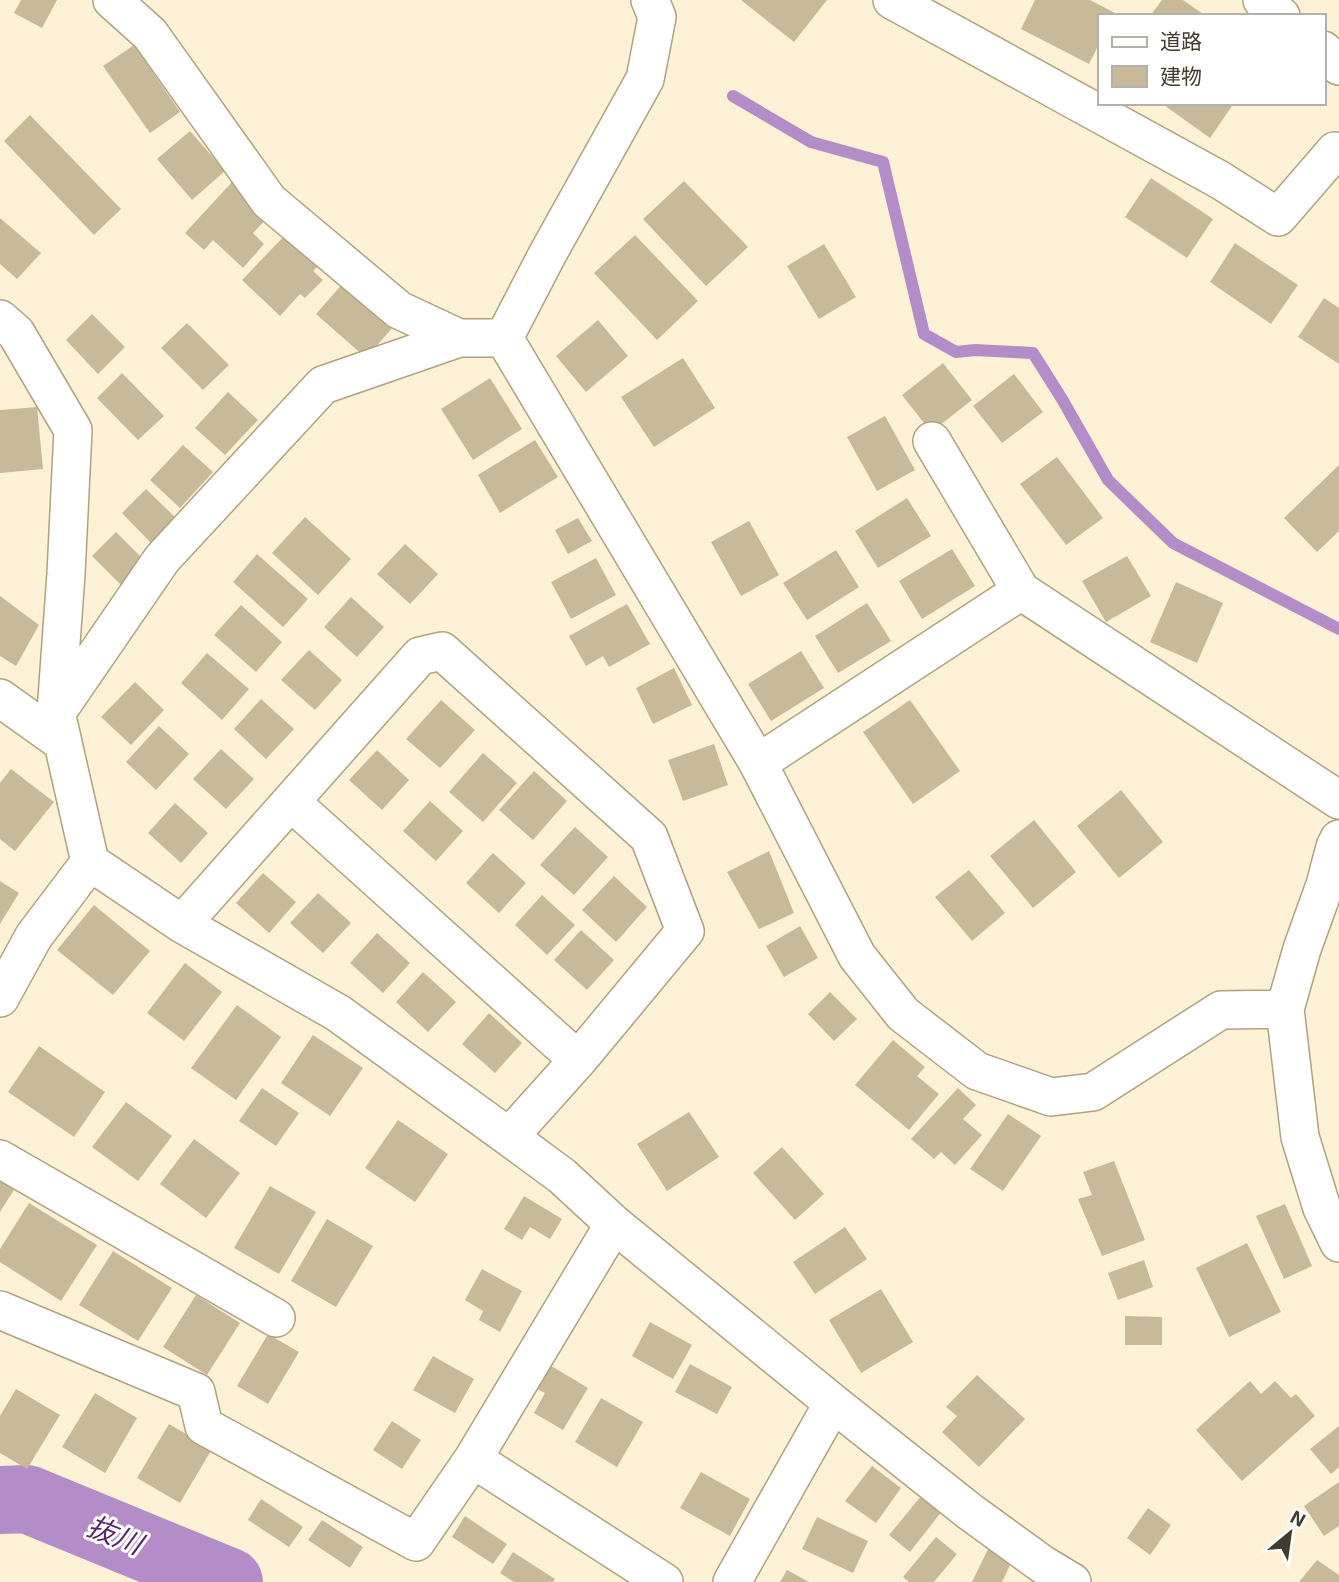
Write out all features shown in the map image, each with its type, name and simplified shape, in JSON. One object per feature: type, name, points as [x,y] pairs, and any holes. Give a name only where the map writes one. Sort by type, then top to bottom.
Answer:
[{"type":"street","points":[[112,0],[150,34],[269,201],[399,310],[460,338]]},
{"type":"street","points":[[504,338],[645,79],[657,17],[650,0]]},
{"type":"street","points":[[892,0],[1208,173],[1278,217],[1338,149]]},
{"type":"street","points":[[1262,0],[1279,14]]},
{"type":"street","points":[[1325,52],[1339,66]]},
{"type":"street","points":[[0,319],[16,333],[73,430],[60,728],[90,862],[182,924],[338,1013],[509,1137],[562,1176],[614,1224],[969,1511],[1042,1564],[1072,1582]]},
{"type":"street","points":[[60,728],[162,559],[323,385],[460,338],[504,338]]},
{"type":"street","points":[[504,338],[758,764],[857,956],[903,1014],[977,1071],[1051,1097],[1093,1092],[1221,1010],[1285,1009]]},
{"type":"street","points":[[932,441],[1021,591],[1339,800]]},
{"type":"street","points":[[758,764],[1021,591]]},
{"type":"street","points":[[182,924],[420,656],[442,651],[649,837],[685,931],[578,1060],[509,1137]]},
{"type":"street","points":[[0,698],[60,728]]},
{"type":"street","points":[[291,802],[578,1060]]},
{"type":"street","points":[[1339,839],[1285,1009],[1300,1137],[1322,1208],[1339,1243]]},
{"type":"street","points":[[0,998],[34,936],[90,862]]},
{"type":"street","points":[[0,1159],[276,1318]]},
{"type":"street","points":[[0,1310],[196,1392],[204,1426],[416,1542],[473,1459],[614,1224]]},
{"type":"street","points":[[732,1582],[833,1403]]},
{"type":"street","points":[[473,1459],[664,1582]]},
{"type":"building","points":[[21,0],[57,0],[42,28],[14,13]]},
{"type":"building","points":[[741,0],[827,0],[794,42]]},
{"type":"building","points":[[1035,0],[1090,0],[1115,13],[1098,14],[1098,46],[1089,64],[1021,29]]},
{"type":"building","points":[[1162,0],[1183,0],[1203,14],[1152,14]]},
{"type":"building","points":[[134,45],[180,112],[150,133],[103,66]]},
{"type":"building","points":[[1164,105],[1233,105],[1210,138]]},
{"type":"building","points":[[30,115],[121,209],[94,235],[4,141]]},
{"type":"building","points":[[190,131],[225,171],[192,200],[157,159]]},
{"type":"building","points":[[1151,178],[1213,219],[1187,258],[1125,217]]},
{"type":"building","points":[[684,181],[748,247],[706,286],[643,219]]},
{"type":"building","points":[[232,182],[269,216],[253,233],[264,244],[243,268],[213,240],[204,250],[185,233]]},
{"type":"building","points":[[0,218],[41,253],[17,279],[0,264]]},
{"type":"building","points":[[289,231],[322,262],[313,271],[323,280],[305,298],[300,294],[280,316],[242,280]]},
{"type":"building","points":[[635,235],[698,301],[657,340],[594,273]]},
{"type":"building","points":[[1235,243],[1298,285],[1271,324],[1210,282]]},
{"type":"building","points":[[824,244],[856,297],[819,319],[787,266]]},
{"type":"building","points":[[344,282],[394,326],[366,358],[316,314]]},
{"type":"building","points":[[1324,298],[1339,308],[1339,364],[1298,337]]},
{"type":"building","points":[[92,314],[125,347],[98,374],[66,340]]},
{"type":"building","points":[[598,320],[628,356],[586,392],[556,356]]},
{"type":"building","points":[[187,323],[229,365],[203,390],[161,348]]},
{"type":"building","points":[[683,358],[715,408],[654,447],[621,397]]},
{"type":"building","points":[[943,363],[972,400],[931,432],[902,395]]},
{"type":"building","points":[[122,373],[164,416],[138,440],[97,398]]},
{"type":"building","points":[[1014,374],[1043,412],[1002,443],[973,406]]},
{"type":"building","points":[[490,378],[522,429],[473,460],[441,409]]},
{"type":"building","points":[[228,392],[258,420],[225,455],[195,428]]},
{"type":"building","points":[[37,407],[43,469],[0,473],[0,410]]},
{"type":"building","points":[[885,416],[915,470],[877,491],[847,437]]},
{"type":"building","points":[[535,440],[558,477],[500,513],[478,475]]},
{"type":"building","points":[[183,445],[213,472],[180,508],[150,480]]},
{"type":"building","points":[[1057,457],[1103,518],[1066,545],[1020,484]]},
{"type":"building","points":[[1339,465],[1339,531],[1317,552],[1284,518]]},
{"type":"building","points":[[146,489],[176,518],[151,543],[122,513]]},
{"type":"building","points":[[907,498],[931,536],[878,568],[855,531]]},
{"type":"building","points":[[305,517],[351,559],[318,595],[272,553]]},
{"type":"building","points":[[578,518],[592,541],[568,554],[555,530]]},
{"type":"building","points":[[749,521],[779,575],[741,596],[711,542]]},
{"type":"building","points":[[116,532],[146,562],[122,586],[92,556]]},
{"type":"building","points":[[405,544],[438,574],[410,604],[377,574]]},
{"type":"building","points":[[952,549],[975,586],[922,619],[899,581]]},
{"type":"building","points":[[836,550],[859,587],[807,620],[783,583]]},
{"type":"building","points":[[257,554],[308,599],[283,627],[233,582]]},
{"type":"building","points":[[1127,556],[1151,596],[1106,622],[1082,581]]},
{"type":"building","points":[[596,558],[616,595],[571,619],[551,582]]},
{"type":"building","points":[[1176,582],[1223,603],[1197,663],[1150,642]]},
{"type":"building","points":[[0,596],[39,625],[16,666],[0,656]]},
{"type":"building","points":[[351,597],[384,627],[357,657],[324,627]]},
{"type":"building","points":[[867,603],[891,641],[838,673],[815,636]]},
{"type":"building","points":[[627,604],[650,644],[609,667],[603,656],[586,666],[569,636]]},
{"type":"building","points":[[241,605],[282,642],[256,672],[214,635]]},
{"type":"building","points":[[309,650],[342,680],[315,710],[281,680]]},
{"type":"building","points":[[801,651],[824,688],[771,721],[748,684]]},
{"type":"building","points":[[207,653],[249,689],[222,720],[181,683]]},
{"type":"building","points":[[674,668],[692,705],[653,724],[636,688]]},
{"type":"building","points":[[135,682],[164,710],[131,745],[101,717]]},
{"type":"building","points":[[261,699],[294,729],[266,759],[234,729]]},
{"type":"building","points":[[441,700],[475,730],[440,768],[406,739]]},
{"type":"building","points":[[910,700],[960,771],[913,804],[863,732]]},
{"type":"building","points":[[159,726],[189,754],[156,790],[126,762]]},
{"type":"building","points":[[714,744],[728,785],[683,801],[668,760]]},
{"type":"building","points":[[221,749],[254,779],[226,809],[193,779]]},
{"type":"building","points":[[377,750],[409,780],[382,810],[349,780]]},
{"type":"building","points":[[483,753],[517,783],[483,822],[449,792]]},
{"type":"building","points":[[11,769],[54,802],[15,851],[0,839],[0,783]]},
{"type":"building","points":[[534,771],[567,801],[533,840],[499,810]]},
{"type":"building","points":[[1121,790],[1163,842],[1119,878],[1077,826]]},
{"type":"building","points":[[430,801],[463,831],[436,861],[403,831]]},
{"type":"building","points":[[175,803],[208,833],[181,863],[148,833]]},
{"type":"building","points":[[1034,820],[1076,872],[1033,908],[990,856]]},
{"type":"building","points":[[575,827],[608,857],[574,895],[540,865]]},
{"type":"building","points":[[769,851],[794,913],[759,929],[727,872]]},
{"type":"building","points":[[493,853],[526,883],[499,913],[466,883]]},
{"type":"building","points":[[969,870],[1005,913],[972,941],[935,897]]},
{"type":"building","points":[[263,873],[296,902],[269,933],[236,903]]},
{"type":"building","points":[[614,876],[647,907],[616,942],[582,910]]},
{"type":"building","points":[[0,881],[19,893],[0,924]]},
{"type":"building","points":[[318,893],[351,923],[323,953],[290,923]]},
{"type":"building","points":[[542,895],[575,925],[547,955],[515,925]]},
{"type":"building","points":[[94,905],[150,951],[113,995],[57,950]]},
{"type":"building","points":[[800,926],[818,958],[784,977],[766,946]]},
{"type":"building","points":[[581,930],[614,960],[587,990],[554,960]]},
{"type":"building","points":[[377,933],[410,963],[383,993],[350,963]]},
{"type":"building","points":[[185,963],[222,992],[184,1041],[147,1013]]},
{"type":"building","points":[[423,972],[456,1002],[428,1032],[396,1002]]},
{"type":"building","points":[[830,992],[857,1019],[834,1041],[808,1014]]},
{"type":"building","points":[[237,1005],[281,1037],[236,1100],[191,1068]]},
{"type":"building","points":[[489,1013],[522,1043],[495,1073],[462,1044]]},
{"type":"building","points":[[313,1035],[363,1068],[330,1116],[281,1083]]},
{"type":"building","points":[[893,1040],[925,1067],[917,1076],[939,1094],[909,1130],[855,1085]]},
{"type":"building","points":[[39,1046],[105,1092],[74,1137],[8,1092]]},
{"type":"building","points":[[262,1088],[299,1113],[276,1146],[239,1121]]},
{"type":"building","points":[[958,1088],[976,1105],[963,1119],[982,1135],[955,1165],[941,1152],[934,1159],[911,1139]]},
{"type":"building","points":[[126,1102],[172,1136],[138,1181],[92,1147]]},
{"type":"building","points":[[689,1112],[719,1157],[667,1191],[637,1144]]},
{"type":"building","points":[[1008,1114],[1041,1136],[1003,1191],[970,1169]]},
{"type":"building","points":[[398,1120],[448,1154],[415,1202],[365,1168]]},
{"type":"building","points":[[194,1139],[240,1173],[206,1218],[160,1184]]},
{"type":"building","points":[[782,1147],[824,1194],[795,1220],[753,1173]]},
{"type":"building","points":[[1114,1161],[1145,1240],[1102,1256],[1078,1199],[1092,1195],[1083,1172]]},
{"type":"building","points":[[0,1181],[14,1190],[0,1212]]},
{"type":"building","points":[[270,1186],[316,1212],[279,1274],[234,1248]]},
{"type":"building","points":[[524,1196],[562,1219],[550,1239],[530,1227],[522,1240],[504,1229]]},
{"type":"building","points":[[29,1203],[97,1245],[61,1301],[0,1262],[0,1249]]},
{"type":"building","points":[[1285,1204],[1312,1266],[1284,1279],[1256,1216]]},
{"type":"building","points":[[327,1219],[373,1246],[336,1307],[291,1281]]},
{"type":"building","points":[[845,1227],[867,1259],[815,1294],[793,1262]]},
{"type":"building","points":[[1247,1243],[1281,1312],[1229,1337],[1196,1268]]},
{"type":"building","points":[[113,1251],[172,1288],[138,1341],[79,1305]]},
{"type":"building","points":[[1144,1260],[1153,1287],[1118,1300],[1108,1273]]},
{"type":"building","points":[[482,1269],[522,1291],[500,1332],[479,1320],[483,1311],[465,1300]]},
{"type":"building","points":[[881,1289],[913,1342],[861,1373],[829,1320]]},
{"type":"building","points":[[196,1295],[240,1323],[207,1375],[163,1347]]},
{"type":"building","points":[[1125,1316],[1162,1317],[1162,1345],[1125,1345]]},
{"type":"building","points":[[650,1322],[692,1345],[673,1379],[632,1356]]},
{"type":"building","points":[[268,1334],[299,1352],[268,1404],[237,1386]]},
{"type":"building","points":[[433,1356],[474,1379],[455,1413],[413,1390]]},
{"type":"building","points":[[548,1364],[588,1388],[563,1430],[534,1413],[545,1393],[535,1388]]},
{"type":"building","points":[[690,1364],[732,1387],[717,1414],[675,1392]]},
{"type":"building","points":[[977,1375],[1025,1419],[979,1467],[942,1432],[957,1416],[946,1407]]},
{"type":"building","points":[[1250,1381],[1261,1394],[1275,1381],[1291,1398],[1296,1394],[1315,1416],[1242,1481],[1196,1430]]},
{"type":"building","points":[[16,1389],[60,1415],[27,1469],[0,1453],[0,1416]]},
{"type":"building","points":[[95,1393],[137,1418],[105,1473],[62,1447]]},
{"type":"building","points":[[601,1398],[643,1422],[617,1467],[575,1442]]},
{"type":"building","points":[[392,1421],[421,1440],[402,1469],[373,1450]]},
{"type":"building","points":[[169,1424],[212,1449],[180,1503],[137,1478]]},
{"type":"building","points":[[1339,1426],[1339,1467],[1331,1474],[1310,1449]]},
{"type":"building","points":[[872,1466],[901,1488],[876,1523],[845,1501]]},
{"type":"building","points":[[701,1472],[750,1499],[730,1536],[680,1508]]},
{"type":"building","points":[[1339,1482],[1339,1526],[1324,1536],[1304,1506]]},
{"type":"building","points":[[922,1495],[942,1511],[910,1552],[889,1535]]},
{"type":"building","points":[[261,1499],[303,1527],[289,1547],[248,1520]]},
{"type":"building","points":[[1148,1508],[1171,1525],[1150,1555],[1127,1538]]},
{"type":"building","points":[[465,1516],[507,1544],[493,1564],[452,1537]]},
{"type":"building","points":[[817,1517],[868,1541],[853,1573],[802,1549]]},
{"type":"building","points":[[322,1520],[363,1547],[350,1568],[308,1540]]},
{"type":"building","points":[[936,1537],[957,1554],[934,1582],[909,1582],[903,1577]]},
{"type":"building","points":[[989,1547],[1013,1559],[1002,1582],[972,1582]]},
{"type":"building","points":[[513,1552],[555,1579],[553,1582],[514,1582],[500,1573]]},
{"type":"building","points":[[1317,1560],[1339,1575],[1339,1582],[1299,1582]]},
{"type":"building","points":[[787,1570],[809,1582],[780,1582]]},
{"type":"waterway","points":[[733,96],[811,142],[883,162],[924,334],[956,352],[975,350],[1033,353],[1108,480],[1173,543],[1339,629]]},
{"type":"waterway","name":"抜川","points":[[0,1500],[27,1499],[229,1582]]}]
